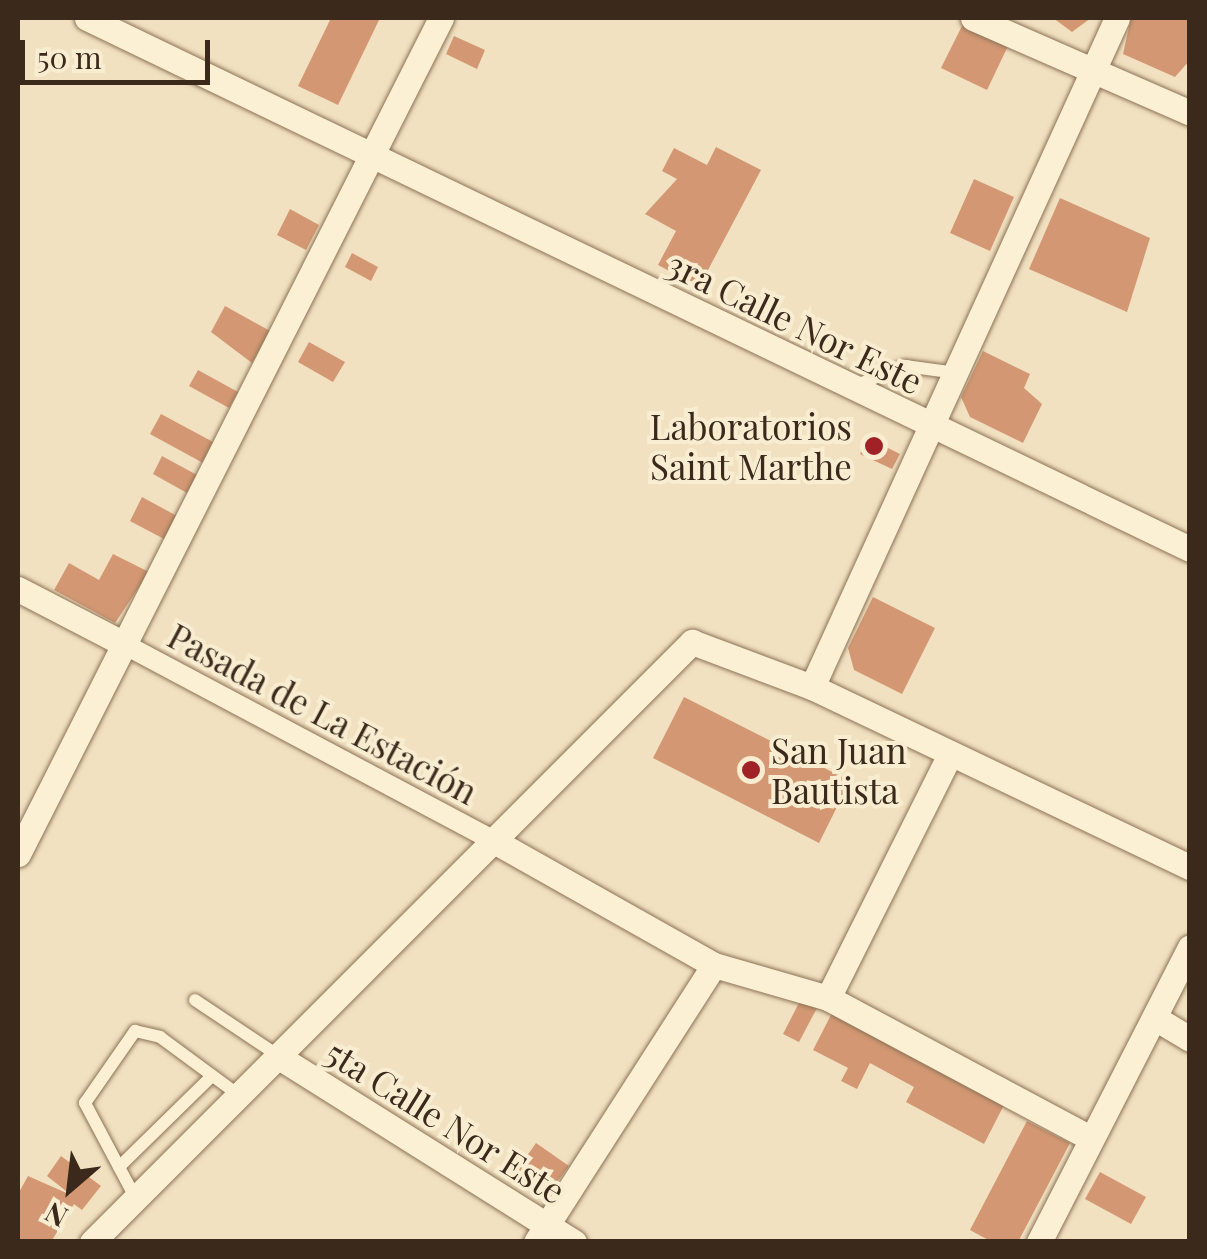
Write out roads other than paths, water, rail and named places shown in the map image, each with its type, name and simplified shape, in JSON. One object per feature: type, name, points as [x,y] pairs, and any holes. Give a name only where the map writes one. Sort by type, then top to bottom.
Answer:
[{"type":"street","name":"3ra Calle Nor Este","points":[[87,18],[1190,550]]},
{"type":"street","points":[[18,854],[441,18]]},
{"type":"street","points":[[973,18],[1091,75],[1190,113]]},
{"type":"street","points":[[812,687],[1117,18]]},
{"type":"street","points":[[18,589],[122,643]]},
{"type":"street","points":[[92,1242],[282,1059],[692,642],[812,687],[948,758],[1190,868]]},
{"type":"street","name":"Pasada de La Estación","points":[[122,643],[494,841]]},
{"type":"street","points":[[828,998],[948,758]]},
{"type":"street","points":[[494,841],[714,965],[828,998],[1090,1138]]},
{"type":"street","points":[[1040,1242],[1190,947]]},
{"type":"street","points":[[542,1233],[714,965]]},
{"type":"street","points":[[1155,1018],[1190,1039]]},
{"type":"street","name":"5ta Calle Nor Este","points":[[282,1059],[542,1233],[574,1242]]},
{"type":"lane","points":[[852,388],[905,366],[957,373]]},
{"type":"lane","points":[[194,1000],[282,1059]]},
{"type":"lane","points":[[136,1200],[85,1103],[134,1031],[160,1036],[242,1098]]},
{"type":"lane","points":[[118,1168],[212,1076]]},
{"type":"place","name":"Laboratorios Saint Marthe","points":[[874,446]]},
{"type":"place","name":"San Juan Bautista","points":[[751,770]]}]
